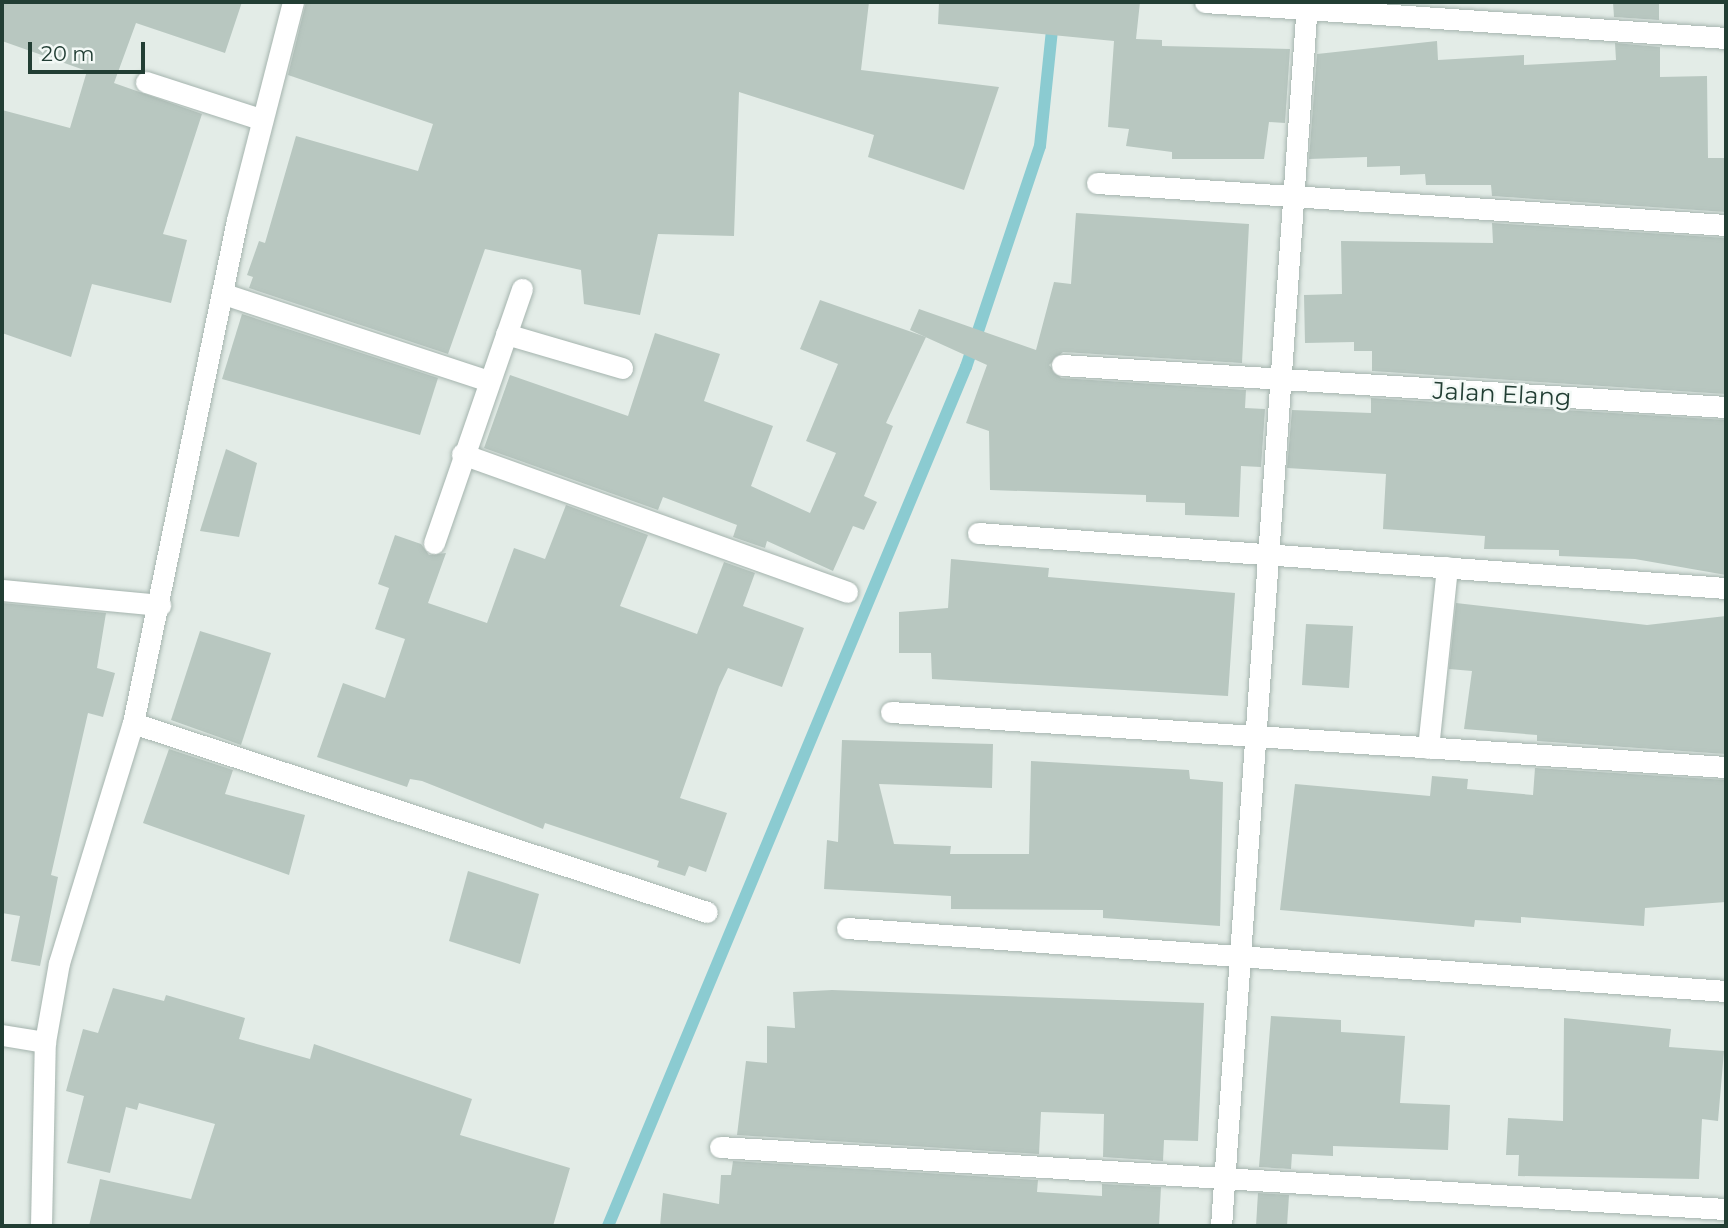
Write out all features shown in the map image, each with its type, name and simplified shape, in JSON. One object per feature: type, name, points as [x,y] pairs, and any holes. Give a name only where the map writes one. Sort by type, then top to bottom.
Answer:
[{"type":"street","points":[[41,1226],[45,1042],[59,963],[133,723],[160,605],[260,119],[293,2]]},
{"type":"street","points":[[1205,2],[1307,6],[1726,38]]},
{"type":"street","points":[[1221,1226],[1253,736],[1307,6]]},
{"type":"street","points":[[146,82],[260,119]]},
{"type":"street","points":[[1097,183],[1292,200],[1726,225]]},
{"type":"street","points":[[434,544],[462,454],[522,289]]},
{"type":"street","points":[[224,294],[489,381]]},
{"type":"street","points":[[506,334],[622,368]]},
{"type":"street","name":"Jalan Elang","points":[[1062,365],[1278,382],[1726,407]]},
{"type":"street","points":[[462,454],[847,592]]},
{"type":"street","points":[[978,533],[1726,588]]},
{"type":"street","points":[[1428,748],[1447,567]]},
{"type":"street","points":[[2,590],[160,605]]},
{"type":"street","points":[[891,712],[1726,767]]},
{"type":"street","points":[[133,723],[707,912]]},
{"type":"street","points":[[847,928],[1726,991]]},
{"type":"street","points":[[2,1035],[45,1042]]},
{"type":"street","points":[[720,1147],[1726,1209]]},
{"type":"building","points":[[2,2],[242,2],[225,53],[136,23],[114,83],[202,114],[163,234],[187,240],[171,303],[92,284],[71,357],[2,333],[2,110],[70,128],[87,71],[2,41]]},
{"type":"building","points":[[306,2],[869,2],[861,70],[999,87],[964,190],[868,157],[874,135],[739,92],[734,236],[658,234],[640,315],[584,304],[581,270],[485,249],[448,354],[249,288],[253,277],[247,275],[259,241],[265,243],[296,136],[418,171],[433,124],[288,75]]},
{"type":"building","points":[[939,2],[1140,2],[1136,39],[1162,40],[1162,46],[1290,49],[1285,123],[1269,122],[1264,159],[1172,159],[1172,152],[1126,146],[1129,129],[1108,127],[1114,41],[938,24]]},
{"type":"building","points":[[1613,2],[1659,2],[1659,20],[1614,17]]},
{"type":"building","points":[[1437,41],[1438,60],[1524,55],[1524,65],[1616,60],[1615,43],[1660,47],[1660,77],[1707,76],[1708,158],[1726,158],[1726,212],[1492,196],[1491,185],[1426,185],[1425,174],[1400,175],[1400,166],[1367,167],[1367,157],[1309,159],[1317,54]]},
{"type":"building","points":[[1076,213],[1249,224],[1242,363],[1063,352],[1049,365],[1061,378],[1246,390],[1245,408],[1265,409],[1261,467],[1241,466],[1239,517],[1185,515],[1185,503],[1146,502],[1146,495],[990,490],[989,431],[966,423],[987,365],[910,330],[919,309],[1036,350],[1054,282],[1071,284]]},
{"type":"building","points":[[1492,223],[1726,238],[1726,394],[1372,371],[1372,351],[1354,351],[1354,342],[1305,343],[1304,295],[1342,294],[1341,241],[1493,243]]},
{"type":"building","points":[[820,300],[926,337],[886,423],[893,426],[864,496],[877,502],[864,530],[853,526],[833,571],[767,541],[765,548],[733,537],[737,525],[663,497],[658,510],[484,448],[510,375],[628,416],[655,333],[720,354],[704,401],[773,426],[751,486],[810,513],[836,453],[806,441],[838,364],[800,349]]},
{"type":"building","points":[[242,314],[438,378],[420,435],[222,379]]},
{"type":"building","points":[[1371,398],[1726,420],[1726,575],[1635,559],[1559,556],[1559,550],[1484,549],[1485,536],[1383,529],[1386,474],[1287,468],[1292,410],[1371,413]]},
{"type":"building","points":[[226,449],[257,463],[239,537],[200,531]]},
{"type":"building","points":[[566,505],[648,535],[620,606],[697,634],[724,562],[755,573],[743,606],[804,628],[782,687],[728,668],[719,687],[680,798],[727,813],[706,872],[689,866],[685,876],[657,867],[659,861],[545,823],[543,829],[422,781],[410,779],[407,787],[317,757],[343,683],[385,698],[405,639],[375,629],[389,588],[378,584],[395,535],[421,544],[429,555],[446,553],[428,603],[487,623],[514,548],[545,559]]},
{"type":"building","points":[[951,559],[1049,568],[1048,577],[1235,593],[1228,696],[932,679],[931,653],[899,653],[899,612],[948,608]]},
{"type":"building","points":[[2,603],[106,613],[97,668],[115,673],[103,717],[88,713],[51,875],[58,877],[40,966],[11,961],[20,916],[2,913]]},
{"type":"building","points":[[1456,603],[1647,625],[1726,616],[1726,754],[1537,741],[1537,735],[1464,729],[1472,671],[1449,669]]},
{"type":"building","points":[[1306,624],[1353,626],[1349,688],[1302,685]]},
{"type":"building","points":[[200,631],[271,653],[241,745],[171,720]]},
{"type":"building","points":[[842,740],[993,744],[992,788],[879,784],[894,844],[951,846],[950,854],[1029,854],[1031,761],[1189,770],[1190,779],[1223,782],[1220,926],[1103,918],[1103,910],[951,909],[951,896],[824,889],[827,840],[838,842]]},
{"type":"building","points":[[169,749],[233,770],[225,794],[305,815],[289,875],[143,823]]},
{"type":"building","points":[[1535,768],[1726,780],[1726,902],[1645,908],[1644,926],[1521,917],[1521,923],[1475,920],[1474,927],[1280,910],[1295,784],[1430,796],[1432,776],[1468,779],[1467,789],[1533,795]]},
{"type":"building","points":[[468,871],[539,894],[520,964],[449,941]]},
{"type":"building","points":[[113,988],[164,1001],[166,995],[245,1018],[239,1039],[310,1059],[314,1044],[472,1099],[460,1135],[570,1168],[553,1226],[89,1226],[100,1179],[191,1199],[215,1124],[139,1103],[137,1110],[126,1107],[110,1173],[67,1163],[84,1096],[66,1091],[83,1029],[98,1033]]},
{"type":"building","points":[[832,990],[1204,1003],[1198,1141],[1164,1140],[1163,1161],[1103,1157],[1104,1114],[1041,1112],[1039,1154],[737,1135],[746,1061],[767,1063],[767,1026],[795,1028],[793,992]]},
{"type":"building","points":[[1271,1016],[1341,1020],[1341,1032],[1405,1036],[1400,1103],[1450,1105],[1448,1150],[1333,1146],[1333,1156],[1292,1154],[1291,1169],[1259,1167]]},
{"type":"building","points":[[1564,1018],[1671,1029],[1669,1047],[1724,1051],[1718,1121],[1702,1119],[1699,1179],[1518,1176],[1519,1155],[1506,1155],[1508,1118],[1563,1121]]},
{"type":"building","points":[[733,1161],[1038,1180],[1037,1192],[1102,1196],[1102,1184],[1161,1187],[1159,1226],[660,1226],[663,1193],[719,1204],[721,1175],[731,1175]]},
{"type":"building","points":[[1258,1193],[1289,1195],[1287,1226],[1256,1226]]},
{"type":"waterway","points":[[608,1226],[966,367],[1040,146],[1055,2]]}]
